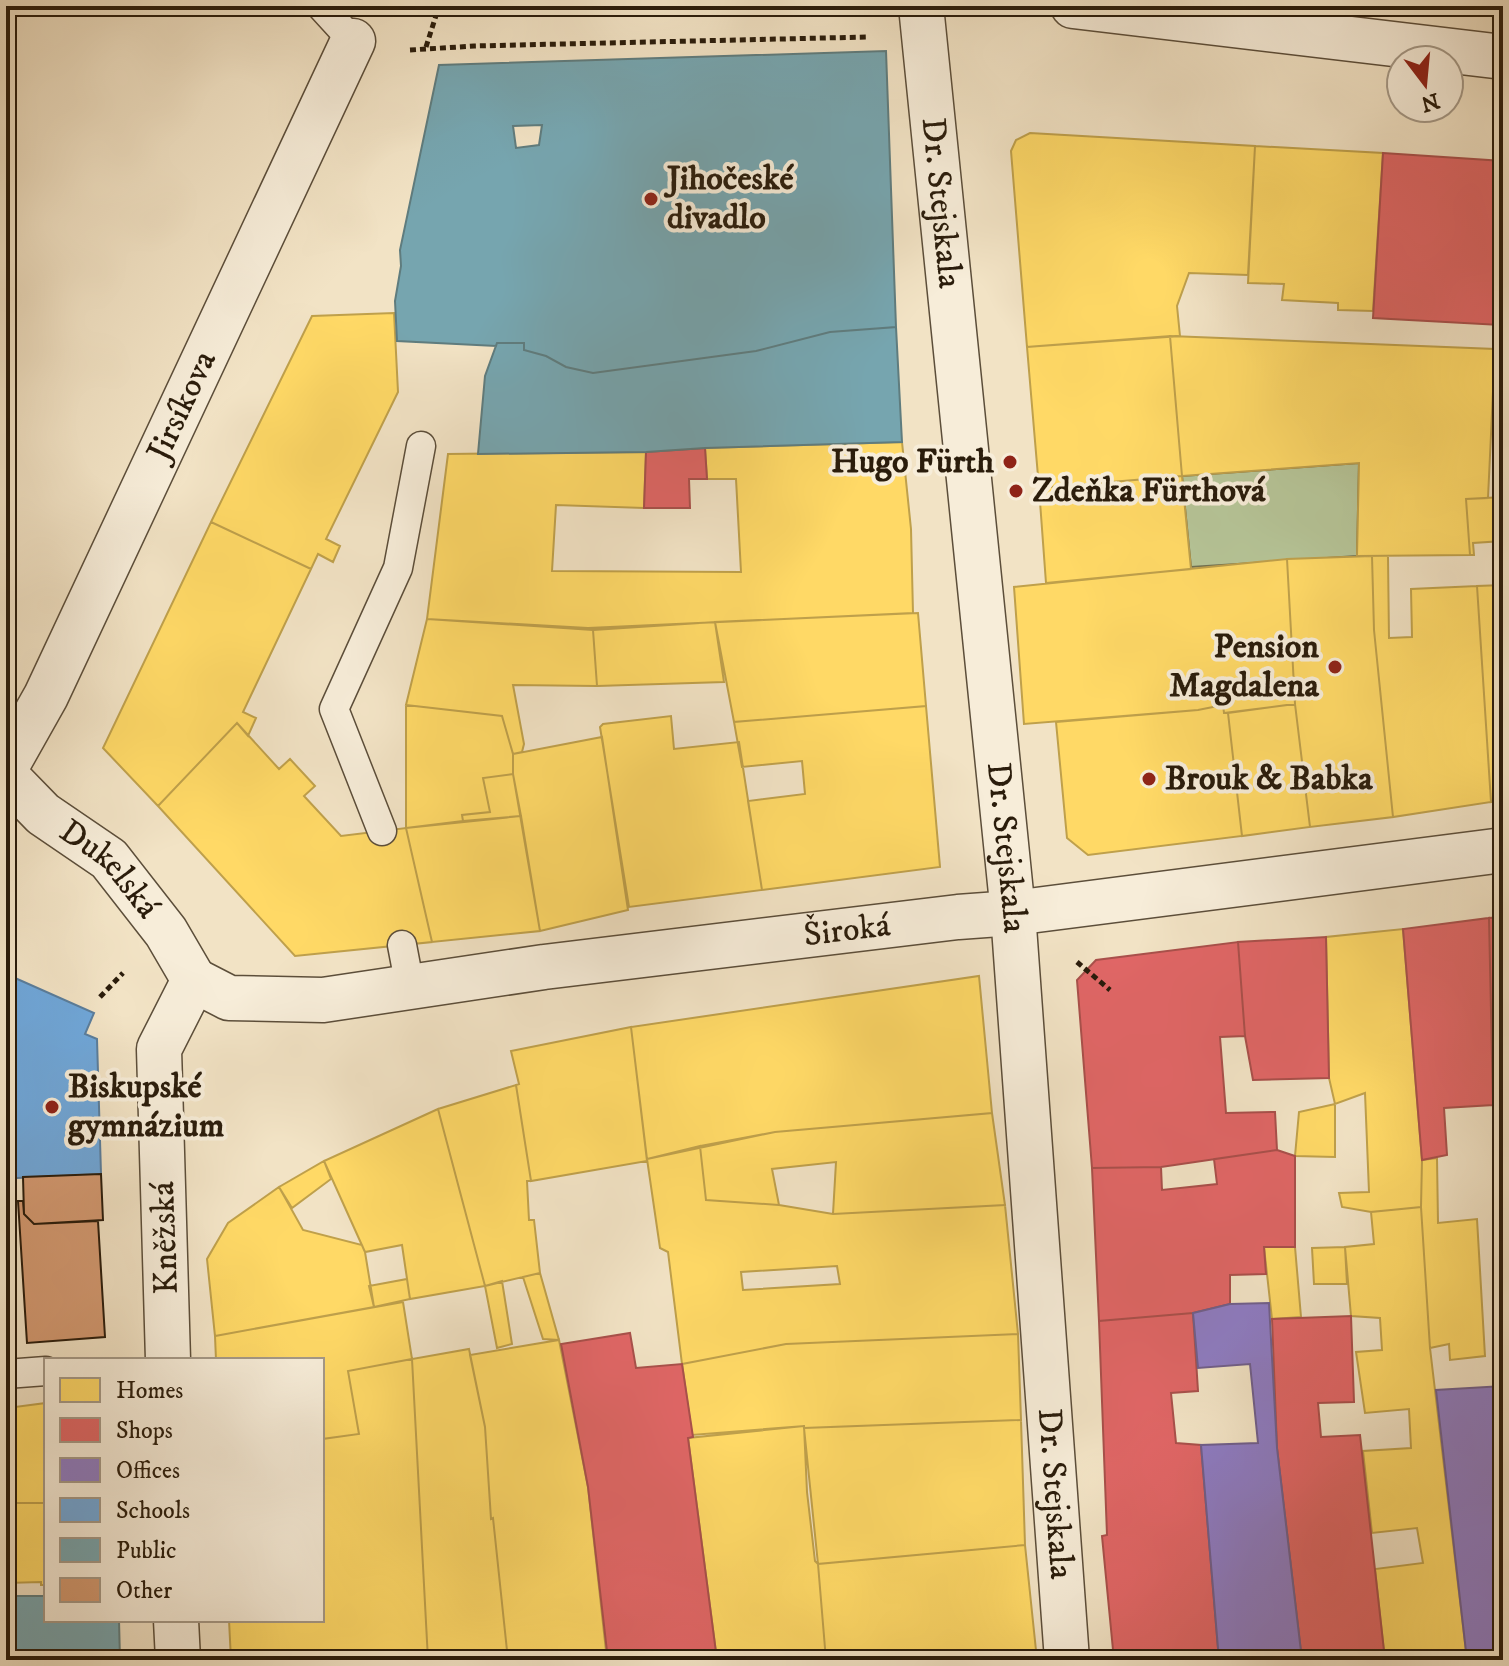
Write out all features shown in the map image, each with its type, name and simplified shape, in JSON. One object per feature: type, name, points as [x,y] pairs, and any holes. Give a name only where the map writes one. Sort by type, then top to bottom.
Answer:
[{"type":"street","points":[[1073,6],[1503,57]]},
{"type":"street","name":"Dr. Stejskala","points":[[922,21],[1013,913],[1067,1660]]},
{"type":"street","name":"Jirsíkova","points":[[6,767],[46,696],[353,41]]},
{"type":"street","name":"Dukelská","points":[[6,776],[43,814],[109,859],[166,932],[194,980]]},
{"type":"street","name":"Široká","points":[[194,980],[229,998],[323,1000],[544,967],[1013,913],[1503,850]]},
{"type":"street","name":"Kněžská","points":[[168,1358],[159,1049],[194,980]]},
{"type":"street","points":[[176,1622],[178,1660]]},
{"type":"lane","points":[[321,6],[353,41]]},
{"type":"lane","points":[[382,831],[334,709],[398,568],[421,446]]},
{"type":"lane","points":[[402,945],[410,987]]},
{"type":"lane","points":[[6,1374],[44,1371]]},
{"type":"path","points":[[439,6],[426,47],[879,37]]},
{"type":"path","points":[[100,997],[128,968]]},
{"type":"path","points":[[1087,970],[1110,990]]},
{"type":"green space","points":[[561,6],[785,6],[770,14],[564,9]]},
{"type":"green space","points":[[1359,463],[1357,556],[1191,567],[1184,498],[1190,497],[1189,487],[1183,487],[1182,476]]},
{"type":"building: Homes","points":[[1030,133],[1255,146],[1248,275],[1189,273],[1177,306],[1180,336],[1027,347],[1011,151],[1016,140]]},
{"type":"building: Homes","points":[[1255,146],[1383,153],[1373,311],[1338,310],[1338,303],[1282,300],[1284,284],[1248,283]]},
{"type":"building: Homes","points":[[1503,270],[1503,333],[1500,333],[1500,325]]},
{"type":"building: Homes","points":[[394,313],[398,392],[326,539],[340,546],[333,562],[318,554],[311,569],[211,522],[312,316]]},
{"type":"building: Homes","points":[[1170,336],[1182,476],[1039,488],[1027,347]]},
{"type":"building: Homes","points":[[1170,336],[1495,349],[1488,498],[1466,499],[1470,555],[1357,556],[1359,463],[1182,476]]},
{"type":"building: Homes","points":[[902,442],[911,529],[913,613],[588,628],[427,619],[448,454],[646,452],[644,508],[556,505],[552,571],[741,572],[736,479],[707,479],[705,448]]},
{"type":"building: Homes","points":[[1182,476],[1183,487],[1189,486],[1190,497],[1184,498],[1191,569],[1046,583],[1039,488]]},
{"type":"building: Homes","points":[[1503,497],[1503,541],[1473,543],[1474,555],[1470,555],[1466,499]]},
{"type":"building: Homes","points":[[211,522],[311,569],[243,712],[256,718],[248,736],[237,723],[158,806],[103,748]]},
{"type":"building: Homes","points":[[1372,556],[1388,556],[1389,638],[1412,637],[1411,589],[1477,586],[1491,802],[1393,817],[1374,630]]},
{"type":"building: Homes","name":"Pension Magdalena","points":[[1372,556],[1374,630],[1393,817],[1310,827],[1295,704],[1287,559]]},
{"type":"building: Homes","points":[[1287,559],[1295,704],[1224,713],[1223,705],[1198,710],[1024,724],[1014,587]]},
{"type":"building: Homes","points":[[1503,585],[1503,800],[1491,802],[1477,586]]},
{"type":"building: Homes","points":[[918,613],[926,706],[734,722],[715,622]]},
{"type":"building: Homes","points":[[427,619],[593,630],[597,686],[513,685],[524,744],[522,752],[513,754],[502,716],[406,705]]},
{"type":"building: Homes","points":[[715,622],[724,682],[597,686],[593,630]]},
{"type":"building: Homes","points":[[1295,704],[1310,827],[1242,836],[1228,713]]},
{"type":"building: Homes","points":[[406,705],[502,716],[513,754],[513,774],[483,778],[490,812],[462,815],[463,821],[406,828]]},
{"type":"building: Homes","name":"Brouk & Babka","points":[[1223,705],[1224,713],[1228,713],[1242,836],[1088,855],[1067,838],[1056,722],[1198,710]]},
{"type":"building: Homes","points":[[926,706],[940,867],[762,890],[748,801],[805,794],[802,761],[742,767],[734,722]]},
{"type":"building: Homes","points":[[671,716],[674,749],[739,742],[762,890],[629,907],[600,727],[603,724]]},
{"type":"building: Homes","points":[[237,723],[279,769],[290,759],[315,786],[304,796],[341,836],[406,828],[432,942],[295,956],[158,806]]},
{"type":"building: Homes","points":[[602,737],[628,910],[540,931],[513,774],[513,754]]},
{"type":"building: Homes","points":[[513,774],[521,816],[463,821],[462,815],[490,812],[483,778]]},
{"type":"building: Homes","points":[[521,816],[540,931],[432,942],[406,828]]},
{"type":"building: Homes","points":[[1403,929],[1422,1160],[1421,1207],[1371,1212],[1342,1207],[1339,1193],[1369,1192],[1365,1093],[1335,1104],[1329,1078],[1326,937]]},
{"type":"building: Homes","points":[[979,976],[992,1113],[775,1132],[647,1159],[631,1027]]},
{"type":"building: Homes","points":[[631,1027],[647,1161],[531,1181],[516,1085],[519,1084],[511,1051]]},
{"type":"building: Homes","points":[[516,1085],[531,1181],[527,1181],[529,1220],[534,1220],[540,1273],[485,1286],[438,1109]]},
{"type":"building: Homes","points":[[1335,1104],[1335,1157],[1295,1156],[1299,1112]]},
{"type":"building: Homes","points":[[438,1109],[485,1286],[410,1299],[402,1245],[365,1252],[324,1161]]},
{"type":"building: Homes","points":[[992,1113],[1005,1205],[833,1214],[836,1162],[772,1169],[779,1205],[706,1200],[700,1146],[775,1132]]},
{"type":"building: Homes","points":[[700,1146],[706,1200],[779,1205],[833,1214],[1005,1205],[1018,1334],[786,1344],[682,1364],[668,1252],[660,1248],[647,1159]],"holes":[[[837,1266],[840,1284],[743,1290],[741,1272]]]},
{"type":"building: Homes","points":[[1437,1158],[1438,1223],[1477,1219],[1485,1356],[1450,1360],[1449,1344],[1430,1348],[1421,1207],[1422,1160]]},
{"type":"building: Homes","points":[[324,1161],[331,1179],[292,1208],[279,1187]]},
{"type":"building: Homes","points":[[279,1187],[303,1230],[362,1245],[374,1307],[215,1336],[207,1259],[228,1223]]},
{"type":"building: Homes","points":[[1421,1207],[1430,1348],[1467,1660],[1385,1660],[1375,1569],[1423,1563],[1417,1528],[1372,1533],[1363,1451],[1411,1448],[1409,1409],[1365,1413],[1356,1352],[1382,1350],[1380,1318],[1351,1316],[1345,1247],[1374,1244],[1371,1212]]},
{"type":"building: Homes","points":[[1264,1247],[1295,1247],[1301,1317],[1272,1319]]},
{"type":"building: Homes","points":[[1345,1247],[1347,1284],[1314,1284],[1312,1248]]},
{"type":"building: Homes","points":[[540,1273],[559,1340],[543,1339],[523,1277]]},
{"type":"building: Homes","points":[[407,1279],[410,1299],[374,1307],[369,1286]]},
{"type":"building: Homes","points":[[502,1281],[512,1344],[497,1348],[485,1286]]},
{"type":"building: Homes","points":[[403,1302],[412,1359],[348,1371],[359,1434],[324,1439],[324,1358],[216,1358],[215,1336]]},
{"type":"building: Homes","points":[[1018,1334],[1021,1420],[804,1426],[692,1435],[682,1364],[786,1344]]},
{"type":"building: Homes","points":[[559,1340],[588,1487],[607,1660],[508,1660],[491,1519],[485,1427],[470,1355]]},
{"type":"building: Homes","points":[[469,1349],[485,1427],[491,1519],[508,1660],[428,1660],[412,1359]]},
{"type":"building: Homes","points":[[412,1359],[428,1660],[231,1660],[229,1622],[324,1622],[324,1439],[359,1434],[348,1371]]},
{"type":"building: Homes","points":[[44,1403],[44,1503],[6,1503],[6,1425],[10,1425],[7,1408]]},
{"type":"building: Homes","points":[[1021,1420],[1025,1545],[818,1564],[804,1428]]},
{"type":"building: Homes","points":[[804,1426],[807,1492],[815,1561],[818,1564],[826,1660],[717,1660],[688,1438]]},
{"type":"building: Homes","points":[[6,1503],[44,1503],[44,1585],[41,1582],[6,1583]]},
{"type":"building: Homes","points":[[1025,1545],[1037,1660],[826,1660],[818,1564]]},
{"type":"building: Shops","points":[[1383,153],[1503,161],[1500,325],[1373,318]]},
{"type":"building: Shops","points":[[705,448],[707,479],[689,479],[690,508],[644,508],[646,452]]},
{"type":"building: Shops","points":[[1503,917],[1503,1187],[1493,1105],[1489,918]]},
{"type":"building: Shops","points":[[1489,918],[1493,1105],[1444,1108],[1447,1155],[1422,1160],[1403,929]]},
{"type":"building: Shops","points":[[1326,937],[1329,1078],[1253,1080],[1245,1036],[1238,942]]},
{"type":"building: Shops","points":[[1238,942],[1245,1036],[1220,1037],[1226,1113],[1275,1112],[1277,1150],[1161,1167],[1092,1168],[1077,980],[1096,960]]},
{"type":"building: Shops","points":[[1277,1150],[1295,1156],[1295,1247],[1264,1247],[1266,1274],[1230,1275],[1230,1304],[1193,1313],[1099,1321],[1092,1168],[1161,1167],[1162,1190],[1217,1184],[1214,1159]]},
{"type":"building: Shops","points":[[1193,1313],[1198,1391],[1171,1393],[1176,1443],[1201,1445],[1219,1660],[1114,1660],[1102,1536],[1107,1535],[1099,1321]]},
{"type":"building: Shops","points":[[1351,1316],[1354,1402],[1318,1403],[1321,1437],[1360,1435],[1385,1660],[1302,1660],[1277,1448],[1272,1319]]},
{"type":"building: Shops","points":[[630,1333],[636,1368],[682,1364],[693,1437],[688,1438],[717,1660],[608,1660],[588,1487],[561,1344]]},
{"type":"building: Offices","points":[[1269,1303],[1277,1448],[1302,1660],[1219,1660],[1201,1445],[1258,1443],[1250,1364],[1198,1368],[1193,1313],[1230,1304]]},
{"type":"building: Offices","points":[[1503,1386],[1503,1660],[1467,1660],[1436,1390]]},
{"type":"building: Schools","name":"Biskupské gymnázium","points":[[6,974],[94,1013],[85,1034],[97,1039],[101,1174],[17,1178],[6,1186]]},
{"type":"building: Public","points":[[6,6],[18,6],[6,17]]},
{"type":"building: Public","name":"Jihočeské divadlo","points":[[886,51],[896,327],[830,332],[756,351],[593,373],[566,367],[546,356],[524,350],[524,343],[497,343],[496,346],[397,341],[395,301],[401,266],[400,250],[439,65]],"holes":[[[542,125],[539,145],[516,148],[513,126]]]},
{"type":"building: Public","points":[[896,327],[902,442],[646,452],[478,454],[485,376],[497,343],[524,343],[524,350],[546,356],[566,367],[593,373],[756,351],[830,332]]},
{"type":"building: Public","points":[[6,1596],[44,1596],[44,1622],[119,1622],[120,1660],[6,1660]]},
{"type":"building: Other","points":[[101,1174],[103,1220],[34,1224],[24,1214],[23,1177]]},
{"type":"building: Other","points":[[18,1201],[23,1201],[24,1214],[34,1224],[98,1221],[105,1337],[27,1343]]},
{"type":"place","name":"Jihočeské divadlo","points":[[651,199]]},
{"type":"place","name":"Hugo Fürth","points":[[1010,462]]},
{"type":"place","name":"Zdeňka Fürthová","points":[[1016,491]]},
{"type":"place","name":"Pension Magdalena","points":[[1335,667]]},
{"type":"place","name":"Brouk & Babka","points":[[1149,779]]},
{"type":"place","name":"Biskupské gymnázium","points":[[52,1107]]}]
